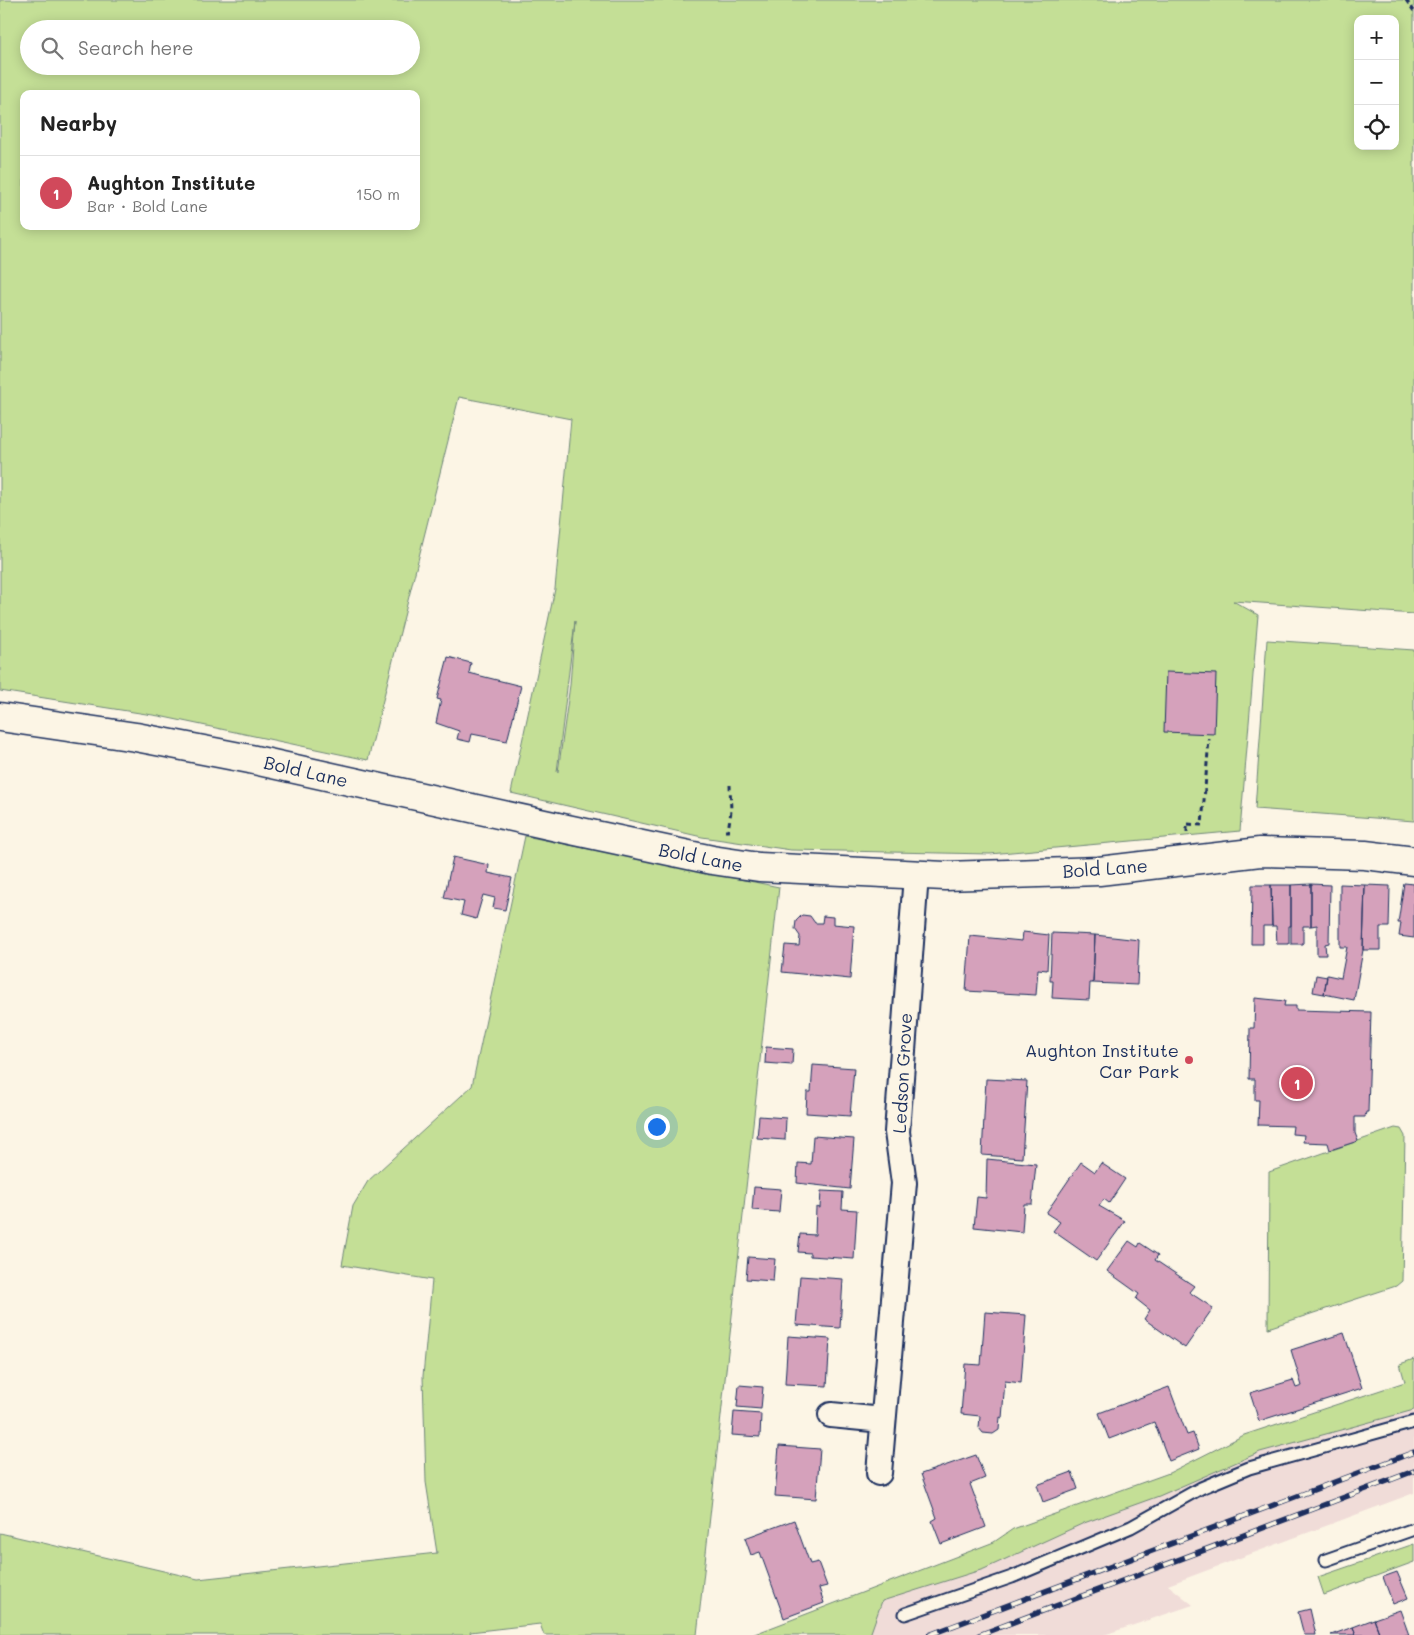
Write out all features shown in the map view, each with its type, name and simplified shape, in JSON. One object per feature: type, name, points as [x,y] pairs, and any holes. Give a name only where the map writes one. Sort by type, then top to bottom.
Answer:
[{"type":"street","name":"Bold Lane","points":[[0,718],[136,737],[250,759],[712,860],[782,869],[916,875],[1099,871],[1260,852],[1365,855],[1414,861]]},
{"type":"street","name":"Ledson Grove","points":[[879,1473],[904,1183],[897,1132],[916,875]]},
{"type":"street","points":[[831,1415],[883,1420]]},
{"type":"lane","points":[[905,1614],[1012,1577],[1112,1535],[1202,1488],[1250,1468],[1414,1422]]},
{"type":"lane","points":[[1326,1560],[1414,1529]]},
{"type":"path","points":[[1406,0],[1414,11]]},
{"type":"path","points":[[1187,860],[1187,824],[1202,825],[1210,738]]},
{"type":"path","points":[[712,860],[719,830],[728,831],[731,811],[730,785]]},
{"type":"shaded area","points":[[1414,1359],[1414,1493],[1168,1585],[1193,1605],[1104,1635],[752,1635],[994,1542],[1013,1529],[1169,1473],[1244,1435],[1405,1382],[1400,1364]]},
{"type":"green space","points":[[0,0],[1414,0],[1414,614],[1233,601],[1258,615],[1240,831],[990,854],[791,850],[702,837],[511,793],[555,589],[571,419],[459,397],[368,760],[159,716],[0,691]],"holes":[[[575,621],[570,685],[558,772],[557,772]]]},
{"type":"green space","points":[[1267,640],[1414,650],[1414,821],[1255,809]]},
{"type":"green space","points":[[525,836],[779,887],[697,1635],[544,1635],[540,1624],[470,1632],[471,1635],[0,1635],[0,1533],[198,1579],[437,1553],[426,1482],[423,1376],[432,1280],[342,1265],[353,1206],[368,1181],[472,1086]]},
{"type":"green space","points":[[1395,1128],[1401,1129],[1405,1136],[1402,1281],[1396,1286],[1268,1328],[1269,1172]]},
{"type":"green space","points":[[1414,1359],[1414,1410],[1260,1452],[1159,1496],[1084,1523],[984,1569],[882,1601],[870,1635],[752,1635],[994,1542],[1013,1529],[1169,1473],[1244,1435],[1405,1382],[1400,1364]]},
{"type":"green space","points":[[1414,1544],[1414,1562],[1324,1595],[1318,1577]]},
{"type":"building","points":[[448,657],[471,663],[469,673],[521,686],[507,741],[472,734],[470,742],[457,739],[459,731],[436,723],[441,700],[437,699]]},
{"type":"building","points":[[1166,672],[1216,674],[1214,734],[1164,732]]},
{"type":"building","points":[[453,857],[489,865],[488,873],[512,878],[505,910],[493,908],[495,898],[483,895],[476,919],[461,915],[464,902],[444,898]]},
{"type":"building","points":[[1404,883],[1414,884],[1414,938],[1399,936],[1401,923],[1398,923]]},
{"type":"building","points":[[1311,884],[1330,885],[1329,943],[1325,944],[1326,955],[1317,955],[1317,925],[1311,926]]},
{"type":"building","points":[[1311,884],[1311,926],[1303,926],[1303,944],[1291,944],[1291,885]]},
{"type":"building","points":[[1340,884],[1365,885],[1363,950],[1354,1000],[1324,994],[1327,975],[1341,978],[1347,947],[1340,947]]},
{"type":"building","points":[[1252,885],[1271,885],[1272,926],[1263,926],[1263,944],[1251,944]]},
{"type":"building","points":[[1271,885],[1291,885],[1289,944],[1277,944],[1276,926],[1272,926]]},
{"type":"building","points":[[1365,885],[1390,886],[1389,927],[1380,927],[1380,950],[1363,950]]},
{"type":"building","points":[[802,915],[810,916],[815,923],[822,923],[823,916],[833,917],[833,924],[854,926],[850,979],[782,972],[785,945],[799,946],[800,936],[795,929],[796,921]]},
{"type":"building","points":[[1023,932],[1049,935],[1047,970],[1038,969],[1036,995],[966,991],[970,936],[1022,941]]},
{"type":"building","points":[[1052,933],[1095,935],[1093,983],[1090,983],[1089,1000],[1052,998],[1053,981],[1050,981]]},
{"type":"building","points":[[1095,935],[1139,940],[1137,985],[1093,983]]},
{"type":"building","points":[[1316,975],[1327,977],[1324,994],[1313,992]]},
{"type":"building","points":[[1255,998],[1285,1001],[1284,1006],[1296,1006],[1296,1010],[1371,1012],[1368,1112],[1366,1112],[1365,1117],[1355,1117],[1355,1133],[1358,1141],[1330,1150],[1328,1143],[1303,1142],[1304,1135],[1292,1134],[1293,1126],[1258,1125],[1259,1100],[1255,1100],[1255,1079],[1249,1079],[1250,1028],[1254,1028]]},
{"type":"building","points":[[766,1047],[793,1049],[792,1065],[765,1063]]},
{"type":"building","points":[[813,1065],[854,1068],[850,1116],[806,1113],[807,1092],[811,1092]]},
{"type":"building","points":[[986,1079],[1027,1081],[1022,1158],[982,1155]]},
{"type":"building","points":[[759,1116],[786,1118],[785,1140],[757,1138]]},
{"type":"building","points":[[813,1136],[854,1139],[850,1189],[797,1183],[798,1163],[811,1164]]},
{"type":"building","points":[[987,1159],[1036,1164],[1032,1204],[1024,1204],[1022,1232],[974,1227],[977,1197],[986,1198]]},
{"type":"building","points":[[1081,1162],[1095,1172],[1101,1163],[1125,1179],[1109,1203],[1104,1199],[1099,1206],[1125,1221],[1096,1261],[1053,1231],[1060,1222],[1046,1213]]},
{"type":"building","points":[[754,1187],[781,1189],[779,1212],[752,1210]]},
{"type":"building","points":[[821,1191],[843,1192],[842,1209],[857,1210],[854,1259],[810,1256],[810,1253],[798,1252],[800,1234],[815,1235],[816,1207],[820,1208]]},
{"type":"building","points":[[1129,1241],[1138,1247],[1140,1243],[1158,1255],[1155,1260],[1194,1286],[1189,1292],[1213,1308],[1185,1348],[1144,1319],[1150,1310],[1136,1299],[1139,1294],[1107,1271]]},
{"type":"building","points":[[748,1257],[775,1259],[773,1281],[746,1279]]},
{"type":"building","points":[[800,1276],[843,1279],[840,1328],[796,1325]]},
{"type":"building","points":[[985,1312],[1026,1315],[1021,1383],[1005,1381],[1002,1418],[1000,1417],[999,1430],[993,1434],[983,1433],[979,1428],[980,1416],[961,1414],[965,1364],[981,1365]]},
{"type":"building","points":[[1344,1333],[1362,1388],[1259,1421],[1250,1393],[1293,1380],[1296,1388],[1302,1386],[1291,1350]]},
{"type":"building","points":[[788,1336],[830,1339],[827,1386],[785,1384]]},
{"type":"building","points":[[739,1385],[763,1387],[761,1409],[737,1407]]},
{"type":"building","points":[[1169,1387],[1187,1435],[1193,1433],[1199,1449],[1169,1461],[1154,1422],[1109,1439],[1099,1413]]},
{"type":"building","points":[[734,1412],[761,1414],[760,1437],[732,1435]]},
{"type":"building","points":[[779,1446],[820,1449],[816,1499],[775,1496]]},
{"type":"building","points":[[976,1455],[985,1478],[970,1484],[986,1527],[941,1544],[932,1521],[937,1518],[921,1474]]},
{"type":"building","points":[[1072,1472],[1078,1489],[1043,1502],[1037,1485]]},
{"type":"building","points":[[794,1520],[810,1564],[818,1562],[827,1586],[819,1588],[824,1603],[784,1618],[760,1552],[751,1555],[745,1538]]},
{"type":"building","points":[[1397,1572],[1408,1598],[1393,1604],[1383,1577]]},
{"type":"building","points":[[1310,1609],[1316,1635],[1304,1635],[1298,1612]]},
{"type":"building","points":[[1400,1610],[1409,1635],[1380,1635],[1374,1619]]},
{"type":"building","points":[[1374,1619],[1380,1635],[1356,1635],[1353,1627]]},
{"type":"building","points":[[1353,1627],[1356,1635],[1331,1635]]},
{"type":"railway","points":[[929,1635],[1414,1452]]},
{"type":"railway","points":[[979,1635],[1414,1471]]},
{"type":"place","name":"Aughton Institute Car Park","points":[[1189,1060]]},
{"type":"place","name":"Aughton Institute","points":[[1297,1083]]}]
